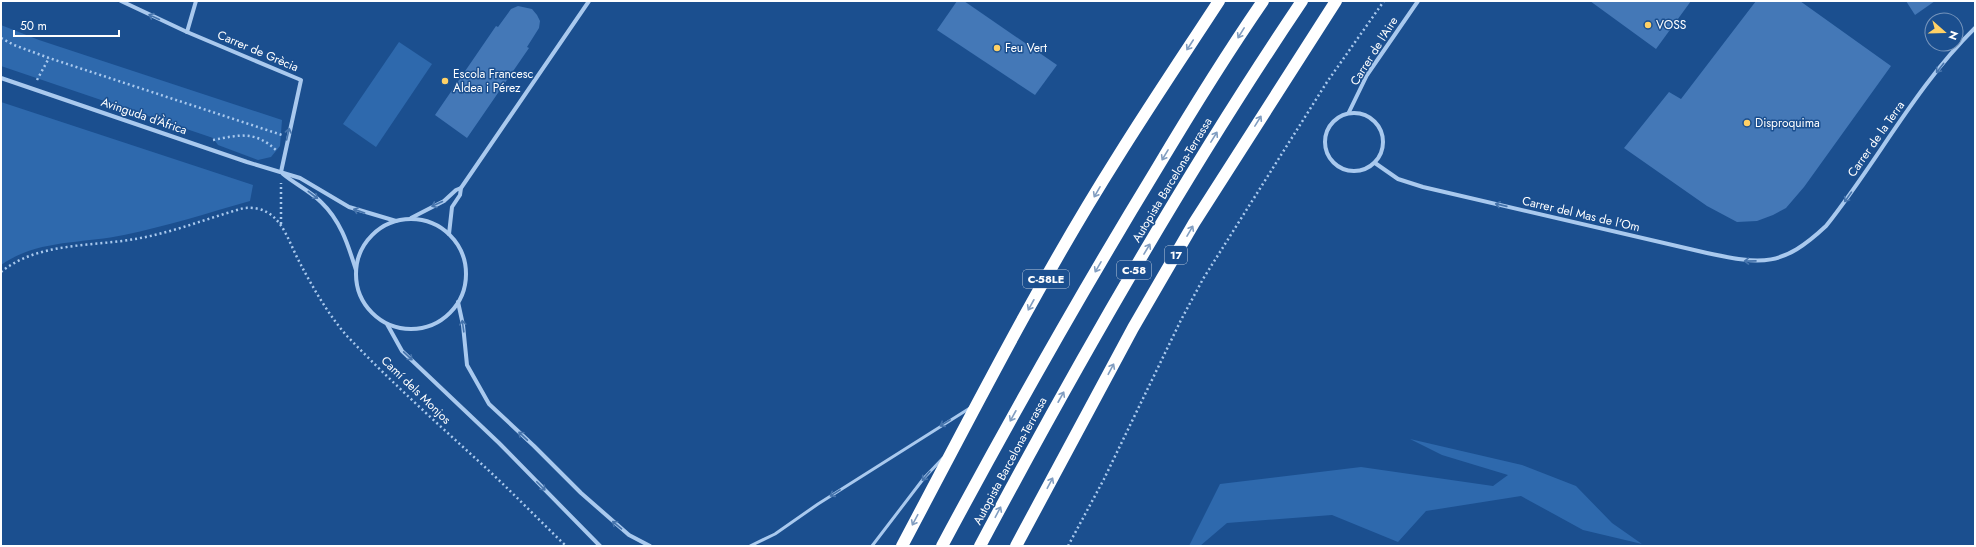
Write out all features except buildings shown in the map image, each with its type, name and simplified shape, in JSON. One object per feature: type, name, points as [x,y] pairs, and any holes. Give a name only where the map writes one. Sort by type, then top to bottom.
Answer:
[{"type":"highway","name":"C-58LE","points":[[902,546],[953,448],[1047,276],[1116,158],[1219,1]]},
{"type":"highway","name":"Autopista Barcelona-Terrassa","points":[[942,546],[1013,415],[1117,233],[1263,1]]},
{"type":"highway","name":"Autopista Barcelona-Terrassa","points":[[980,546],[1094,338],[1210,143],[1302,1]]},
{"type":"highway","name":"17","points":[[1016,546],[1133,328],[1194,223],[1336,1]]},
{"type":"street","name":"Carrer de Grècia","points":[[121,1],[187,32],[301,80],[281,172]]},
{"type":"street","points":[[187,32],[196,1]]},
{"type":"street","points":[[449,234],[451,212],[460,195],[461,188],[589,1]]},
{"type":"street","name":"Carrer de l'Aire","points":[[1349,112],[1367,75],[1418,1]]},
{"type":"street","name":"Carrer de la Terra","points":[[1789,255],[1808,242],[1826,226],[1925,87],[1958,45],[1975,28]]},
{"type":"street","name":"Avinguda d'Àfrica","points":[[1,78],[300,178],[349,207],[396,221]]},
{"type":"street","points":[[1349,112],[1360,112],[1376,121],[1381,130],[1384,141],[1382,151],[1375,163],[1364,170],[1347,171],[1333,163],[1324,143],[1327,128],[1337,117],[1349,112]]},
{"type":"street","name":"Carrer del Mas de l'Om","points":[[1375,163],[1398,179],[1423,187],[1707,254],[1742,261],[1767,260],[1789,255]]},
{"type":"street","name":"Avinguda d'Àfrica","points":[[281,172],[320,201],[330,211],[344,236],[357,274]]},
{"type":"street","points":[[411,218],[435,224],[449,234],[458,246],[464,261],[466,276],[458,302],[450,312],[431,325],[417,328],[401,328],[387,323],[376,316],[366,306],[360,294],[357,274],[358,259],[367,241],[382,227],[396,221],[411,218],[444,201],[456,190],[461,188]]},
{"type":"street","points":[[458,302],[463,325],[466,365],[490,404],[580,493],[629,535],[650,546]]},
{"type":"street","points":[[387,323],[402,351],[499,443],[600,546]]},
{"type":"lane","points":[[750,546],[775,534],[818,504],[960,415],[978,402]]},
{"type":"lane","points":[[872,546],[924,478],[953,448]]},
{"type":"lane","points":[[1021,546],[1031,518]]},
{"type":"path","points":[[1068,546],[1101,485],[1181,320],[1203,279],[1326,82],[1384,1]]},
{"type":"path","points":[[1,38],[14,45],[49,58],[288,137],[277,151],[258,138],[244,134],[210,141]]},
{"type":"path","points":[[37,80],[49,58]]},
{"type":"path","points":[[30,77],[44,82]]},
{"type":"path","points":[[281,172],[281,226]]},
{"type":"path","points":[[1,272],[19,259],[57,248],[135,239],[244,208],[253,208],[267,212],[275,216],[281,226]]},
{"type":"path","name":"Camí dels Monjos","points":[[281,226],[308,278],[347,335],[438,425],[491,472],[566,546]]},
{"type":"shaded area","points":[[1,25],[39,40],[282,120],[280,146],[271,157],[258,160],[218,145],[213,138],[1,66]]},
{"type":"shaded area","points":[[399,42],[432,64],[376,147],[343,124]]},
{"type":"shaded area","points":[[1,102],[253,185],[250,201],[124,235],[45,246],[15,257],[1,265]]},
{"type":"shaded area","points":[[1410,439],[1522,465],[1576,486],[1612,523],[1642,544],[1583,530],[1521,496],[1426,511],[1398,542],[1332,515],[1227,523],[1200,546],[1189,546],[1220,484],[1361,467],[1493,486],[1508,475],[1442,455]]},
{"type":"place","name":"VOSS","points":[[1648,25]]},
{"type":"place","name":"Feu Vert","points":[[997,48]]},
{"type":"place","name":"Escola Francesc Aldea i Pérez","points":[[445,81]]},
{"type":"place","name":"Disproquima","points":[[1747,123]]}]
